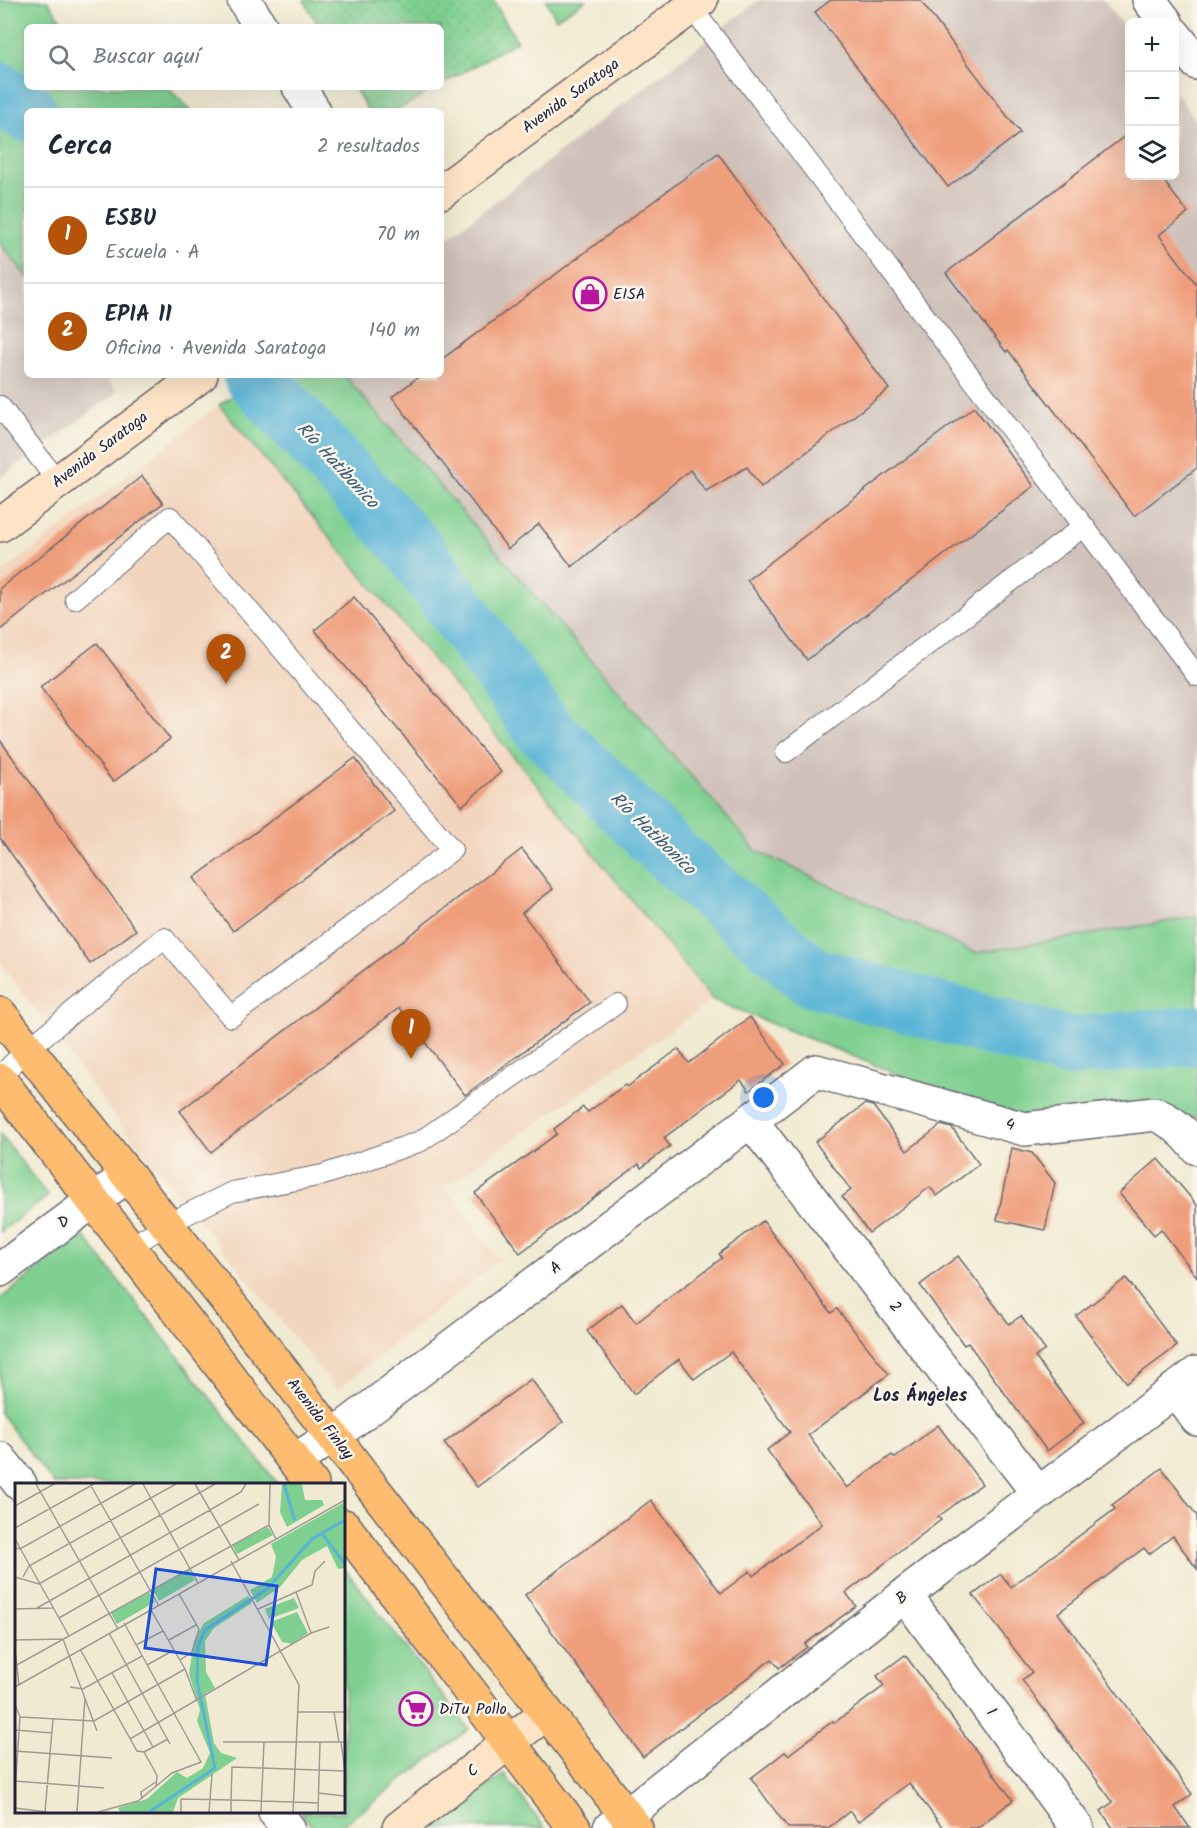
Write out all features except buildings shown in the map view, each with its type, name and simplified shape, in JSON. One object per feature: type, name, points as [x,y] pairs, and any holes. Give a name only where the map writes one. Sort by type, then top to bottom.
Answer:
[{"type":"main road","name":"Avenida Saratoga","points":[[444,190],[696,4]]},
{"type":"main road","name":"Avenida Saratoga","points":[[0,525],[197,378]]},
{"type":"main road","name":"Avenida Finlay","points":[[0,1014],[333,1436],[546,1713],[624,1824]]},
{"type":"main road","points":[[0,1078],[303,1473]]},
{"type":"main road","points":[[345,1527],[574,1828]]},
{"type":"main road","name":"C","points":[[399,1828],[546,1713]]},
{"type":"street","points":[[244,0],[259,24]]},
{"type":"street","points":[[1149,0],[1163,18]]},
{"type":"street","points":[[1179,40],[1197,63]]},
{"type":"street","points":[[301,90],[312,108]]},
{"type":"street","name":"A","points":[[303,1473],[333,1436],[816,1071]]},
{"type":"street","name":"4","points":[[816,1071],[1025,1129],[1155,1114],[1169,1119],[1197,1148]]},
{"type":"street","name":"2","points":[[751,1121],[1038,1493]]},
{"type":"street","name":"D","points":[[0,1270],[128,1175]]},
{"type":"street","points":[[1186,1381],[1197,1419]]},
{"type":"street","name":"B","points":[[624,1824],[905,1595],[1186,1381]]},
{"type":"street","points":[[0,1459],[18,1483]]},
{"type":"street","name":"1","points":[[905,1595],[1077,1828]]},
{"type":"street","points":[[276,1813],[288,1828]]},
{"type":"lane","points":[[696,4],[1197,675]]},
{"type":"lane","points":[[0,406],[58,482]]},
{"type":"lane","points":[[0,1078],[28,1049],[164,938],[231,1017],[452,850],[170,517],[75,599]]},
{"type":"lane","points":[[786,752],[1084,526]]},
{"type":"lane","points":[[130,1247],[166,1224],[232,1192],[323,1175],[422,1141],[616,1004]]},
{"type":"shaded area","points":[[759,0],[1104,0],[1125,29],[1125,180],[1179,180],[1179,97],[1197,121],[1197,917],[975,953],[756,851],[347,378],[444,378],[444,241]]},
{"type":"shaded area","points":[[0,243],[24,273],[24,378],[106,378],[118,392],[0,478]]},
{"type":"shaded area","points":[[219,405],[544,793],[713,1000],[445,1187],[499,1260],[337,1390],[116,1118],[0,963],[0,575]]},
{"type":"green space","points":[[0,0],[47,0],[64,24],[24,24],[24,90],[170,90],[189,108],[24,108],[24,273],[0,243]]},
{"type":"green space","points":[[304,0],[493,0],[517,41],[444,83],[444,24],[317,24]]},
{"type":"green space","points":[[546,0],[586,0],[556,19]]},
{"type":"green space","points":[[356,90],[432,90],[401,108],[366,108]]},
{"type":"green space","points":[[259,378],[347,378],[756,851],[975,953],[1197,917],[1197,1117],[1001,1116],[713,1000],[544,793],[219,405]]},
{"type":"green space","points":[[0,1134],[48,1196],[0,1232]]},
{"type":"green space","points":[[83,1235],[277,1483],[53,1483],[0,1413],[0,1299]]},
{"type":"green space","points":[[345,1569],[469,1729],[339,1828],[313,1828],[301,1813],[345,1813]]},
{"type":"green space","points":[[504,1774],[545,1828],[433,1828]]},
{"type":"waterway","name":"Río Hatibonico","points":[[0,92],[24,110]]},
{"type":"waterway","name":"Río Hatibonico","points":[[256,378],[412,547],[542,727],[675,858],[812,977],[1067,1047],[1197,1035]]},
{"type":"place","name":"EISA","points":[[590,294]]},
{"type":"place","name":"EPIA 11","points":[[226,684]]},
{"type":"place","name":"ESBU","points":[[411,1059]]},
{"type":"place","name":"DiTu Pollo","points":[[416,1709]]},
{"type":"district","name":"Los Ángeles","points":[[920,1396]]}]
